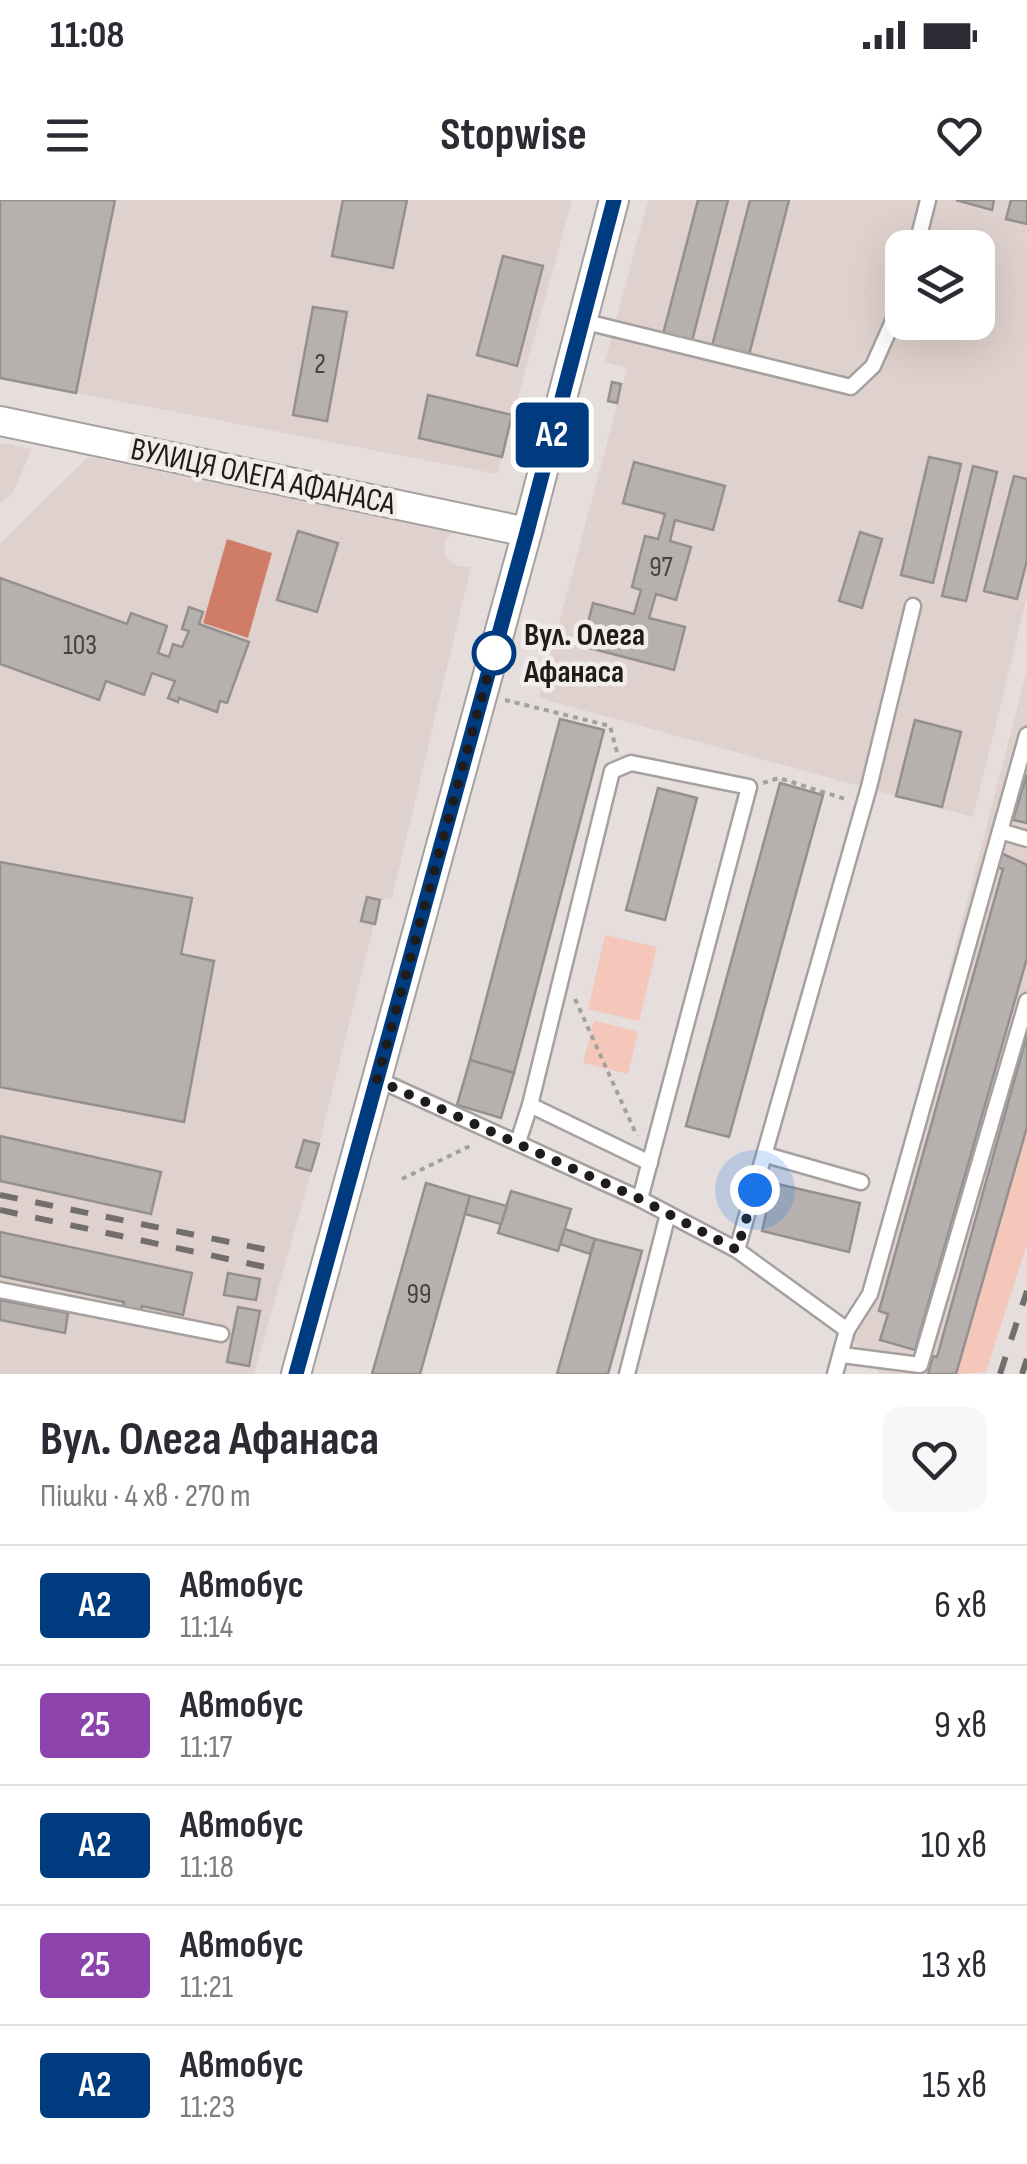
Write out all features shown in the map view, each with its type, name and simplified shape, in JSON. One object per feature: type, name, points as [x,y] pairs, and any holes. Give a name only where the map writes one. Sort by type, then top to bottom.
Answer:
[{"type":"street","points":[[296,1374],[614,200]]},
{"type":"street","name":"ВУЛИЦЯ ОЛЕГА АФАНАСА","points":[[0,421],[527,532]]},
{"type":"lane","points":[[920,230],[928,200]]},
{"type":"lane","points":[[582,321],[851,387],[874,366],[885,340]]},
{"type":"lane","points":[[737,1250],[863,804],[912,606]]},
{"type":"lane","points":[[835,1374],[848,1330],[870,1294],[1027,734]]},
{"type":"lane","points":[[518,1142],[612,771],[631,763],[749,787],[640,1199]]},
{"type":"lane","points":[[1000,831],[1027,839]]},
{"type":"lane","points":[[842,1356],[920,1365],[1027,1001]]},
{"type":"lane","points":[[377,1080],[640,1199],[737,1250],[848,1330]]},
{"type":"lane","points":[[530,1105],[650,1163]]},
{"type":"lane","points":[[766,1155],[861,1182]]},
{"type":"lane","points":[[627,1374],[668,1214]]},
{"type":"lane","points":[[0,1290],[222,1334]]},
{"type":"path","points":[[504,700],[610,726],[622,767]]},
{"type":"path","points":[[749,787],[779,778],[863,804]]},
{"type":"path","points":[[563,971],[650,1163]]},
{"type":"path","points":[[402,1179],[497,1132]]},
{"type":"shaded area","points":[[0,200],[572,200],[497,474],[0,378]]},
{"type":"shaded area","points":[[648,200],[1027,200],[1027,597],[973,817],[539,698],[627,368],[605,362]]},
{"type":"shaded area","points":[[0,443],[32,449],[13,493],[0,504]]},
{"type":"shaded area","points":[[88,457],[453,531],[444,543],[446,558],[457,566],[471,567],[392,898],[380,901],[319,1144],[254,1374],[0,1374],[0,544]]},
{"type":"shaded area","points":[[227,539],[272,553],[248,638],[203,623]]},
{"type":"shaded area","points":[[1027,670],[1027,1127],[956,1374],[880,1374],[853,1340]]},
{"type":"shaded area","points":[[605,935],[657,947],[639,1021],[588,1009]]},
{"type":"shaded area","points":[[594,1020],[638,1032],[628,1074],[583,1063]]},
{"type":"shaded area","points":[[1027,1127],[1027,1244],[986,1372],[956,1374]]},
{"type":"building","points":[[0,200],[115,200],[76,393],[0,378]]},
{"type":"building","points":[[343,200],[407,200],[393,268],[332,256]]},
{"type":"building","points":[[698,200],[728,200],[692,341],[663,334]]},
{"type":"building","points":[[750,200],[789,200],[749,355],[712,346]]},
{"type":"building","points":[[956,200],[994,200],[992,210]]},
{"type":"building","points":[[1011,200],[1027,200],[1027,224],[1006,219]]},
{"type":"building","points":[[503,256],[543,266],[517,366],[477,355]]},
{"type":"building","points":[[313,307],[347,312],[327,421],[293,415]]},
{"type":"building","points":[[612,382],[621,384],[617,403],[608,401]]},
{"type":"building","points":[[428,395],[512,415],[502,457],[419,438]]},
{"type":"building","points":[[929,457],[961,464],[933,583],[901,575]]},
{"type":"building","points":[[634,462],[725,486],[713,530],[675,520],[670,541],[691,547],[676,600],[656,594],[649,618],[685,627],[674,670],[582,646],[593,603],[634,614],[641,590],[632,587],[645,536],[658,539],[665,514],[623,503]]},
{"type":"building","points":[[973,466],[997,472],[966,601],[942,596]]},
{"type":"building","points":[[1014,476],[1027,479],[1027,560],[1017,599],[984,591]]},
{"type":"building","points":[[298,531],[338,543],[317,612],[277,600]]},
{"type":"building","points":[[860,532],[882,539],[862,608],[839,601]]},
{"type":"building","points":[[0,578],[127,624],[131,613],[167,626],[158,653],[169,657],[173,644],[182,647],[189,631],[182,629],[189,607],[203,612],[199,624],[249,642],[227,703],[220,701],[217,712],[179,698],[178,702],[168,698],[175,681],[152,673],[144,695],[106,681],[99,700],[0,664]]},
{"type":"building","points":[[560,719],[604,730],[514,1073],[470,1060]]},
{"type":"building","points":[[915,720],[961,732],[942,807],[896,796]]},
{"type":"building","points":[[1027,774],[1027,823],[1013,820]]},
{"type":"building","points":[[780,783],[823,795],[729,1137],[686,1126]]},
{"type":"building","points":[[658,788],[697,798],[665,920],[626,910]]},
{"type":"building","points":[[999,852],[1027,865],[1027,958],[915,1350],[880,1340],[888,1314],[879,1311],[1003,869],[995,867]]},
{"type":"building","points":[[0,862],[192,898],[181,954],[214,961],[184,1122],[0,1087]]},
{"type":"building","points":[[367,897],[380,900],[375,924],[361,921]]},
{"type":"building","points":[[1027,1035],[1027,1127],[956,1374],[928,1374],[933,1356],[937,1357]]},
{"type":"building","points":[[470,1060],[514,1073],[501,1118],[457,1105]]},
{"type":"building","points":[[0,1136],[161,1172],[151,1214],[0,1181]]},
{"type":"building","points":[[304,1140],[319,1144],[311,1171],[296,1167]]},
{"type":"building","points":[[426,1183],[470,1196],[420,1374],[372,1374]]},
{"type":"building","points":[[773,1183],[860,1203],[849,1252],[762,1231]]},
{"type":"building","points":[[511,1191],[571,1209],[558,1251],[498,1233]]},
{"type":"building","points":[[470,1196],[507,1206],[501,1224],[465,1214]]},
{"type":"building","points":[[565,1229],[595,1239],[590,1254],[560,1244]]},
{"type":"building","points":[[0,1232],[192,1273],[183,1315],[142,1306],[140,1314],[122,1311],[124,1302],[0,1276]]},
{"type":"building","points":[[595,1239],[642,1251],[608,1374],[557,1374]]},
{"type":"building","points":[[228,1273],[260,1279],[256,1300],[224,1295]]},
{"type":"building","points":[[0,1300],[68,1313],[65,1333],[0,1320]]},
{"type":"building","points":[[238,1307],[260,1311],[249,1366],[227,1362]]},
{"type":"railway","points":[[0,1195],[268,1250]]},
{"type":"railway","points":[[0,1210],[265,1267]]},
{"type":"railway","points":[[1000,1374],[1027,1291]]},
{"type":"railway","points":[[1022,1374],[1027,1359]]},
{"type":"bus line","name":"А2","points":[[296,1374],[614,200]]},
{"type":"place","name":"Вул. Олега Афанаса","points":[[494,653]]},
{"type":"route","points":[[494,653],[495,649],[377,1080],[640,1199],[737,1250],[755,1190]]}]
